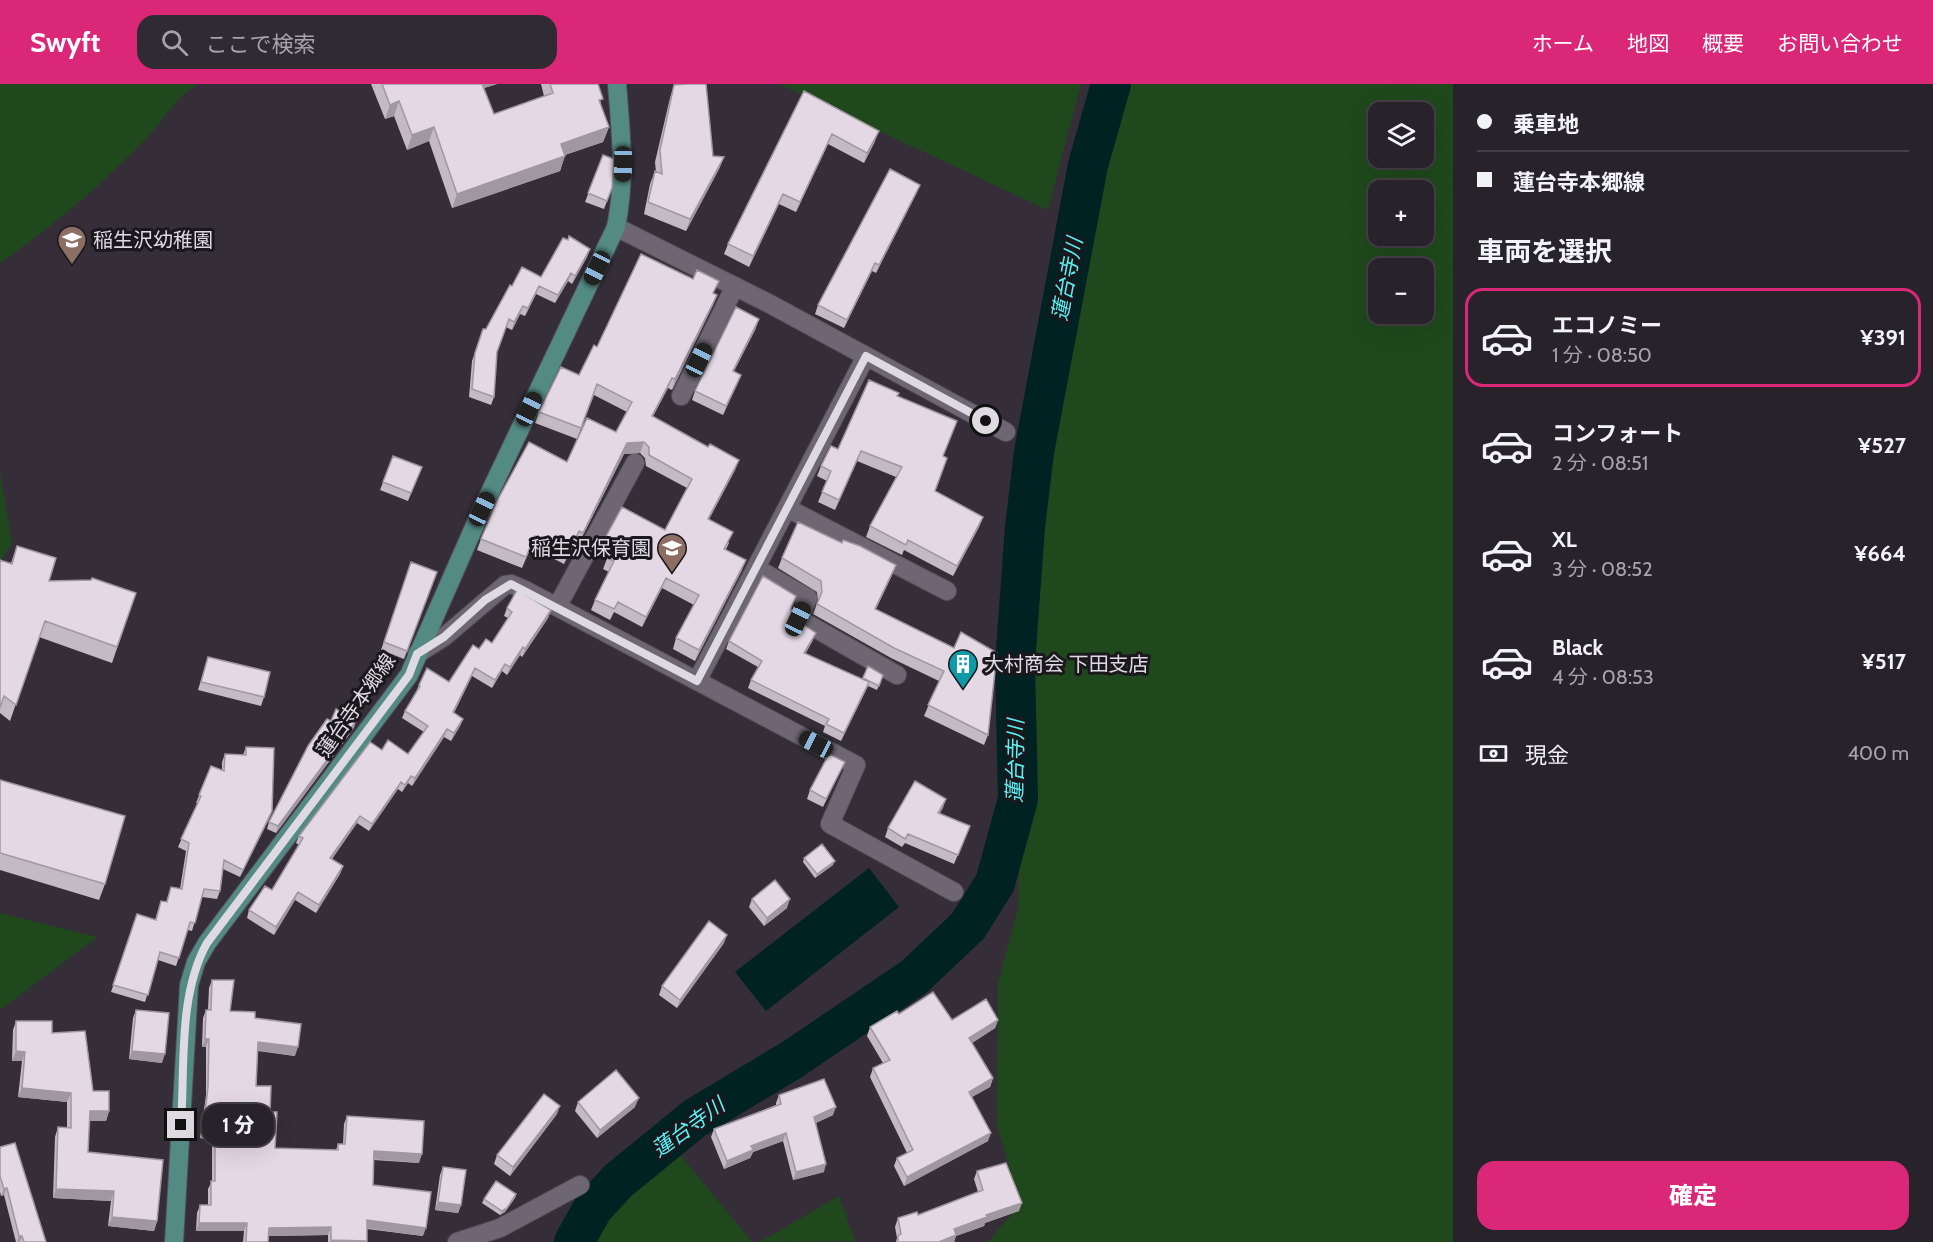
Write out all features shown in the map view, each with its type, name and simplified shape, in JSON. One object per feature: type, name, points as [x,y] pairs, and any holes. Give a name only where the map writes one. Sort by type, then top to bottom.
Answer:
[{"type":"main road","name":"蓮台寺本郷線","points":[[174,1242],[189,986],[196,962],[207,943],[409,675],[477,519],[616,227],[621,205],[623,164],[617,84]]},
{"type":"street","points":[[616,227],[735,286],[1006,432]]},
{"type":"street","points":[[681,396],[735,286]]},
{"type":"street","points":[[697,681],[866,356]]},
{"type":"street","points":[[556,607],[636,463]]},
{"type":"street","points":[[787,508],[947,591]]},
{"type":"street","points":[[756,568],[808,598],[798,619],[897,675]]},
{"type":"street","points":[[417,654],[444,637],[506,585],[511,584],[856,765],[830,824],[954,891]]},
{"type":"street","points":[[457,1242],[500,1228],[580,1185]]},
{"type":"green space","points":[[0,84],[199,84],[182,96],[145,140],[111,173],[57,220],[0,263]]},
{"type":"green space","points":[[779,84],[1081,84],[1048,210]]},
{"type":"green space","points":[[1120,84],[1453,84],[1453,1242],[988,1242],[1020,1205],[997,1125],[998,983],[1018,909],[1028,598],[1041,469],[1082,249],[1114,100]]},
{"type":"green space","points":[[0,472],[12,543],[0,562]]},
{"type":"green space","points":[[0,913],[97,937],[0,1010]]},
{"type":"green space","points":[[676,1150],[752,1242],[587,1242],[616,1202]]},
{"type":"green space","points":[[839,1196],[855,1241],[760,1242]]},
{"type":"shaded area","points":[[869,868],[899,907],[766,1011],[735,972]]},
{"type":"building","points":[[382,84],[482,84],[494,114],[553,93],[550,84],[598,84],[603,99],[599,100],[609,127],[561,144],[565,156],[457,194],[434,127],[412,135],[399,101],[390,105]]},
{"type":"building","points":[[706,84],[713,156],[724,157],[690,219],[648,202],[655,171],[662,174],[660,150],[674,85]]},
{"type":"building","points":[[804,91],[879,131],[867,153],[832,134],[800,202],[783,194],[753,256],[728,244]]},
{"type":"building","points":[[603,155],[614,159],[612,188],[607,201],[588,193]]},
{"type":"building","points":[[890,169],[920,185],[879,265],[875,263],[847,320],[818,305]]},
{"type":"building","points":[[569,236],[590,249],[575,276],[571,273],[558,295],[539,286],[528,308],[523,306],[514,322],[509,319],[497,352],[494,397],[472,389],[475,353],[483,329],[486,329],[510,285],[512,286],[522,267],[541,277],[563,238],[568,240]]},
{"type":"building","points":[[641,254],[693,279],[697,270],[719,281],[713,293],[717,295],[675,379],[672,378],[652,416],[708,447],[710,444],[739,460],[708,519],[733,532],[724,549],[746,560],[699,650],[676,638],[699,595],[666,578],[646,617],[618,602],[614,609],[595,600],[614,561],[607,558],[612,546],[603,542],[622,507],[665,530],[692,479],[649,455],[649,447],[644,442],[627,443],[583,533],[579,531],[568,553],[535,536],[526,557],[481,539],[497,501],[529,442],[567,462],[587,418],[616,432],[632,402],[597,384],[581,428],[539,412],[561,367],[579,375],[594,345],[597,347]]},
{"type":"building","points":[[736,307],[759,319],[733,371],[741,375],[726,406],[695,391]]},
{"type":"building","points":[[869,380],[899,393],[897,396],[957,421],[943,456],[947,458],[935,491],[983,517],[957,566],[908,540],[906,545],[870,526],[902,467],[861,451],[839,500],[822,492],[831,471],[821,466],[831,446],[838,449]]},
{"type":"building","points":[[393,456],[422,467],[411,493],[383,482]]},
{"type":"building","points":[[798,522],[842,543],[843,540],[860,546],[896,565],[875,609],[954,648],[961,632],[997,653],[988,735],[928,705],[944,671],[894,648],[817,604],[822,592],[821,581],[782,558]]},
{"type":"building","points":[[17,546],[56,558],[49,581],[91,580],[92,578],[136,593],[117,647],[45,621],[16,705],[4,696],[0,708],[0,560],[12,564]]},
{"type":"building","points":[[411,562],[437,572],[407,651],[384,642]]},
{"type":"building","points":[[763,576],[796,596],[791,608],[792,617],[816,633],[804,653],[869,682],[844,733],[826,724],[829,719],[751,680],[762,661],[729,641]]},
{"type":"building","points":[[517,590],[551,610],[525,649],[523,647],[510,667],[505,664],[495,680],[475,668],[453,712],[463,719],[454,733],[447,729],[415,778],[411,776],[405,785],[401,782],[372,824],[360,816],[330,858],[343,866],[319,905],[298,892],[276,927],[249,910],[265,886],[272,890],[303,838],[299,836],[370,742],[382,750],[388,740],[408,754],[428,726],[405,711],[420,686],[427,668],[449,682],[473,645],[479,649],[486,639],[492,643],[512,612],[507,608]]},
{"type":"building","points":[[208,657],[270,672],[264,697],[201,682]]},
{"type":"building","points":[[868,666],[883,675],[879,686],[863,678]]},
{"type":"building","points":[[336,709],[356,721],[278,826],[269,822],[308,746],[327,719],[331,721]]},
{"type":"building","points":[[246,747],[274,748],[272,811],[243,870],[224,860],[220,891],[204,889],[195,923],[190,922],[179,958],[160,952],[148,995],[113,985],[137,914],[156,920],[161,901],[167,902],[171,887],[182,889],[189,843],[181,839],[201,796],[199,795],[211,766],[224,771],[225,754],[246,755]]},
{"type":"building","points":[[829,754],[845,762],[826,799],[810,790]]},
{"type":"building","points":[[0,780],[125,816],[105,884],[0,853]]},
{"type":"building","points":[[915,781],[946,799],[938,813],[970,826],[958,855],[908,834],[905,839],[888,828]]},
{"type":"building","points":[[822,844],[835,861],[817,874],[804,858]]},
{"type":"building","points":[[775,880],[790,899],[767,918],[752,899]]},
{"type":"building","points":[[709,921],[727,935],[680,1000],[662,986]]},
{"type":"building","points":[[212,980],[234,980],[230,1011],[255,1012],[255,1018],[301,1024],[298,1047],[258,1042],[256,1086],[271,1086],[270,1112],[277,1112],[275,1148],[338,1150],[338,1144],[345,1144],[347,1116],[424,1121],[422,1154],[374,1151],[373,1185],[431,1192],[426,1228],[367,1220],[367,1241],[331,1240],[331,1227],[269,1228],[268,1242],[246,1242],[247,1223],[199,1223],[200,1205],[211,1205],[211,1181],[215,1181],[215,1132],[203,1130],[208,1087],[209,1039],[205,1039],[206,1010],[211,1010]]},
{"type":"building","points":[[933,992],[952,1020],[986,999],[998,1020],[969,1038],[993,1078],[969,1092],[991,1133],[907,1177],[897,1158],[913,1150],[873,1068],[890,1060],[870,1027],[897,1011],[899,1014]]},
{"type":"building","points":[[136,1010],[169,1013],[165,1054],[132,1051]]},
{"type":"building","points":[[16,1021],[52,1021],[52,1033],[85,1031],[93,1091],[109,1091],[109,1111],[90,1111],[88,1152],[163,1160],[157,1221],[112,1217],[114,1191],[56,1189],[58,1127],[71,1128],[71,1093],[22,1088],[25,1052],[16,1051]]},
{"type":"building","points":[[616,1070],[639,1098],[600,1130],[578,1102]]},
{"type":"building","points":[[824,1079],[836,1107],[814,1117],[826,1164],[796,1172],[786,1133],[751,1146],[753,1150],[727,1161],[714,1129],[781,1104],[779,1095]]},
{"type":"building","points":[[544,1094],[560,1106],[513,1167],[497,1155]]},
{"type":"building","points":[[15,1143],[46,1242],[24,1242],[22,1236],[19,1236],[7,1188],[4,1189],[0,1176],[0,1147]]},
{"type":"building","points":[[1006,1163],[1022,1203],[954,1229],[956,1235],[939,1242],[898,1242],[898,1236],[901,1234],[898,1218],[917,1212],[918,1215],[983,1190],[977,1171]]},
{"type":"building","points":[[443,1167],[466,1170],[461,1205],[438,1202]]},
{"type":"building","points":[[496,1181],[516,1194],[507,1208],[502,1211],[484,1199]]},
{"type":"waterway","name":"蓮台寺川","points":[[574,1242],[593,1208],[618,1181],[695,1118],[793,1059],[914,977],[968,926],[995,883],[1018,799],[1015,663],[1025,527],[1034,452],[1088,165],[1111,84]]},
{"type":"place","name":"稲生沢幼稚園","points":[[72,266]]},
{"type":"place","name":"稲生沢保育園","points":[[672,574]]},
{"type":"place","name":"大村商会 下田支店","points":[[963,690]]},
{"type":"route","points":[[181,1125],[189,986],[196,962],[207,943],[409,675],[417,654],[444,637],[485,600],[511,584],[697,681],[866,356],[986,421]]}]
